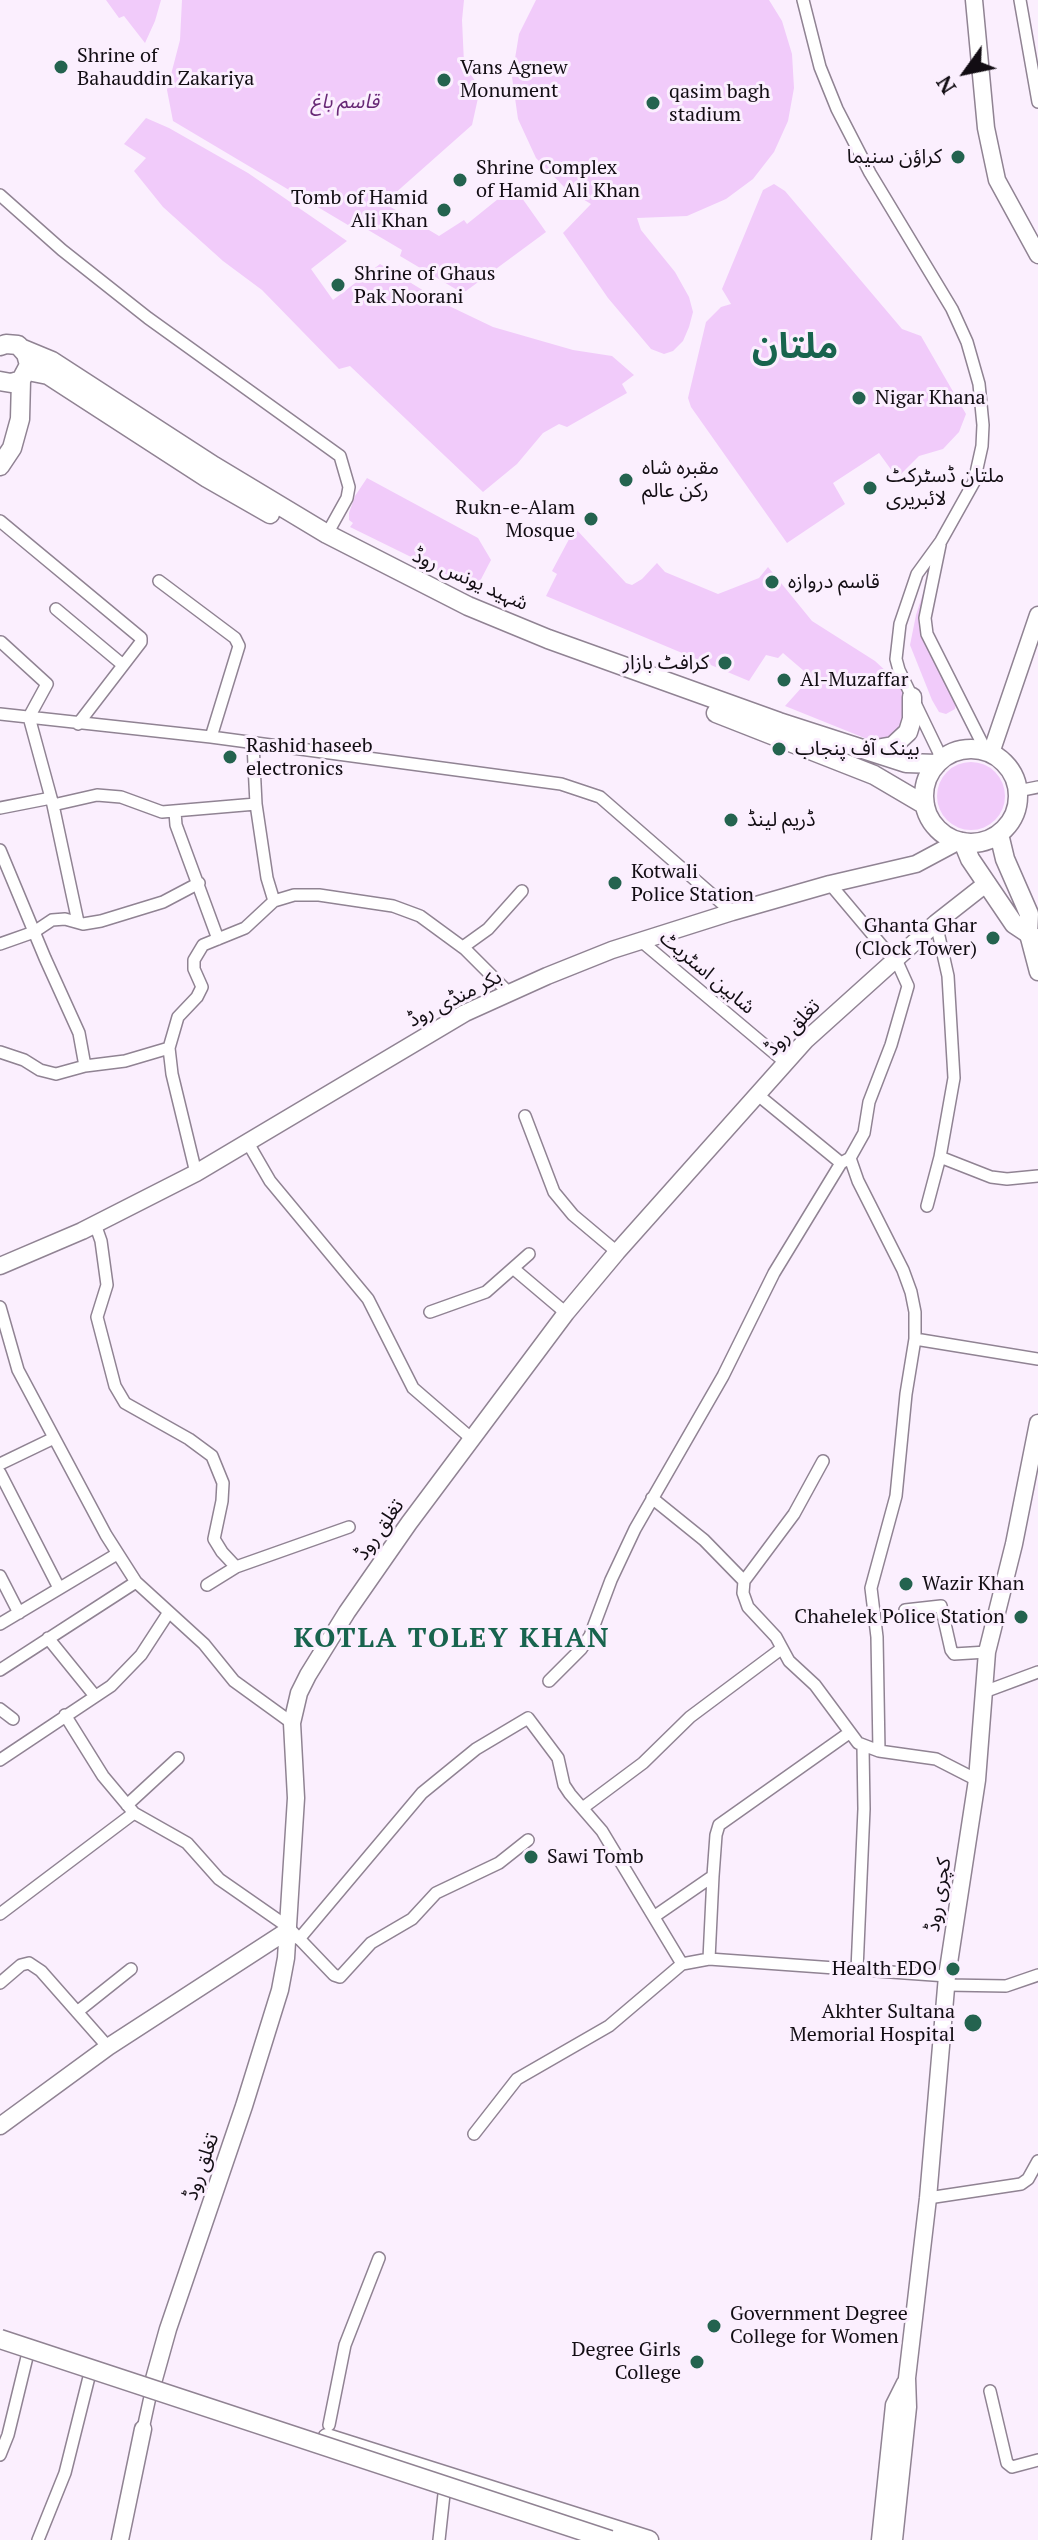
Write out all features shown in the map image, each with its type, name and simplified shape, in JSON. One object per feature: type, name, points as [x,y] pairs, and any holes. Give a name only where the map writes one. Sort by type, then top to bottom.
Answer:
[{"type":"main road","points":[[974,0],[986,128],[997,180],[1038,255]]},
{"type":"main road","name":"شہید یونس روڈ","points":[[0,332],[13,347],[52,361],[214,466],[327,534],[468,606],[548,639],[779,722],[906,763],[939,762]]},
{"type":"main road","points":[[0,466],[12,448],[20,419],[24,375],[29,359],[13,347]]},
{"type":"main road","points":[[0,383],[11,383],[24,375]]},
{"type":"main road","name":"شہید یونس روڈ","points":[[24,375],[48,375],[207,478],[349,558],[450,610],[874,775],[925,805]]},
{"type":"main road","points":[[988,752],[1031,657],[1038,615]]},
{"type":"main road","points":[[868,750],[893,746],[908,732],[912,719],[912,697]]},
{"type":"main road","points":[[961,842],[982,842],[999,834],[1014,815],[1018,791],[1007,765],[988,752],[963,750],[939,762],[927,779],[925,805],[937,828],[961,842],[1014,924],[1033,937]]},
{"type":"main road","points":[[999,834],[1005,859],[1033,907],[1038,972]]},
{"type":"main road","name":"بکر منڈی روڈ","points":[[0,1266],[95,1224],[196,1173],[410,1044],[509,993],[599,955],[732,912],[916,864],[961,842]]},
{"type":"main road","name":"تغلق روڈ","points":[[154,2379],[280,1990],[291,1932],[296,1798],[292,1723],[299,1693],[318,1657],[400,1536],[566,1313],[617,1252],[833,1013],[987,883]]},
{"type":"main road","name":"کچری روڈ","points":[[894,2540],[947,1981],[977,1780],[987,1652],[1014,1544],[1038,1423]]},
{"type":"main road","points":[[0,2126],[108,2047],[291,1932]]},
{"type":"main road","points":[[0,2328],[327,2438],[649,2540]]},
{"type":"main road","points":[[0,2339],[610,2540]]},
{"type":"main road","name":"کچری روڈ","points":[[880,2540],[894,2405],[907,2378]]},
{"type":"main road","points":[[120,2540],[143,2429]]},
{"type":"street","points":[[802,0],[820,67],[845,126],[952,309],[975,365],[983,425],[979,465],[967,499],[917,574],[900,624],[896,659],[939,762]]},
{"type":"street","points":[[1020,0],[1038,102]]},
{"type":"street","points":[[0,195],[62,250],[148,318],[340,456],[349,487],[347,498],[327,534]]},
{"type":"street","points":[[0,521],[141,638],[78,724]]},
{"type":"street","points":[[941,541],[927,605],[927,634],[988,752]]},
{"type":"street","points":[[159,581],[235,638],[239,646],[211,737]]},
{"type":"street","points":[[56,609],[123,665]]},
{"type":"street","points":[[1,642],[47,684],[29,717],[52,802],[78,922]]},
{"type":"street","points":[[0,714],[211,737],[561,784],[591,792],[732,912]]},
{"type":"street","points":[[253,744],[256,804],[267,878],[274,901]]},
{"type":"street","points":[[1018,791],[1038,787]]},
{"type":"street","points":[[0,808],[97,795],[114,796],[147,809],[175,812],[256,804]]},
{"type":"street","points":[[175,812],[176,825],[218,939]]},
{"type":"street","points":[[0,850],[79,1033],[85,1066]]},
{"type":"street","points":[[0,944],[34,932],[52,920],[101,921],[163,902],[199,883]]},
{"type":"street","points":[[549,1681],[590,1636],[611,1580],[652,1498],[723,1376],[774,1273],[864,1133],[869,1102],[891,1045],[908,986],[894,961],[830,884]]},
{"type":"street","points":[[463,947],[488,929],[522,891]]},
{"type":"street","points":[[196,1173],[172,1074],[169,1048],[174,1040],[178,1017],[202,987],[194,969],[197,951],[208,941],[245,928],[274,901],[306,894],[393,906],[420,916],[463,947],[509,993]]},
{"type":"street","points":[[927,1206],[951,1100],[954,1052],[948,976],[936,923]]},
{"type":"street","name":"شاہین اسٹریٹ","points":[[641,941],[786,1063]]},
{"type":"street","points":[[0,1052],[56,1074],[85,1066],[125,1061],[169,1048]]},
{"type":"street","points":[[758,1095],[845,1161],[911,1292],[915,1339],[896,1496],[871,1588],[877,1637],[879,1751]]},
{"type":"street","points":[[525,1116],[554,1192],[573,1215],[617,1252]]},
{"type":"street","points":[[248,1143],[270,1181],[368,1299],[413,1388],[472,1439]]},
{"type":"street","points":[[940,1157],[991,1177],[1038,1176]]},
{"type":"street","points":[[95,1224],[101,1241],[107,1285],[97,1317],[115,1386],[125,1403],[189,1439],[212,1456],[223,1483],[214,1539],[236,1567]]},
{"type":"street","points":[[430,1312],[486,1292],[529,1254]]},
{"type":"street","points":[[514,1269],[566,1313]]},
{"type":"street","points":[[0,1307],[18,1370],[117,1554],[136,1582],[204,1644],[234,1681],[292,1723]]},
{"type":"street","points":[[915,1339],[1038,1359]]},
{"type":"street","points":[[0,1464],[54,1438]]},
{"type":"street","points":[[823,1461],[794,1514],[744,1581],[743,1593],[748,1607],[776,1637],[781,1649],[815,1685],[849,1733],[863,1747],[936,1759],[977,1780]]},
{"type":"street","points":[[0,1473],[59,1588]]},
{"type":"street","points":[[652,1498],[704,1540],[744,1581]]},
{"type":"street","points":[[207,1585],[236,1567],[349,1527]]},
{"type":"street","points":[[0,1624],[117,1554]]},
{"type":"street","points":[[0,1576],[19,1613]]},
{"type":"street","points":[[0,1670],[136,1582]]},
{"type":"street","points":[[905,1610],[941,1606],[954,1654],[987,1652]]},
{"type":"street","points":[[0,1760],[111,1686],[129,1670],[169,1612]]},
{"type":"street","points":[[48,1638],[95,1696]]},
{"type":"street","points":[[584,1807],[643,1763],[690,1717],[781,1649]]},
{"type":"street","points":[[984,1692],[1038,1672]]},
{"type":"street","points":[[0,1709],[13,1719]]},
{"type":"street","points":[[65,1715],[103,1776],[130,1809],[187,1843],[219,1879],[291,1932],[334,1975],[340,1977],[371,1943],[412,1919],[436,1893],[499,1863],[528,1840]]},
{"type":"street","points":[[291,1932],[422,1793],[476,1749],[523,1719],[530,1719],[555,1753],[564,1785],[610,1843],[682,1964]]},
{"type":"street","points":[[709,1959],[716,1835],[723,1822],[849,1733]]},
{"type":"street","points":[[857,1970],[864,1809],[863,1747]]},
{"type":"street","points":[[0,1914],[130,1809],[178,1758]]},
{"type":"street","points":[[655,1916],[713,1876]]},
{"type":"street","points":[[474,2134],[517,2079],[609,2026],[682,1964],[709,1959],[857,1970],[1006,1986],[1038,1975]]},
{"type":"street","points":[[0,1983],[21,1965],[29,1963],[41,1971],[108,2047]]},
{"type":"street","points":[[77,2012],[131,1969]]},
{"type":"street","points":[[928,2198],[1021,2184],[1028,2179],[1038,2161]]},
{"type":"street","points":[[329,2425],[345,2345],[379,2258]]},
{"type":"street","points":[[0,2455],[8,2435],[27,2357]]},
{"type":"street","points":[[38,2540],[65,2473],[89,2377]]},
{"type":"street","points":[[143,2429],[154,2379]]},
{"type":"street","points":[[990,2391],[1007,2463],[1012,2467],[1038,2460]]},
{"type":"street","points":[[439,2540],[444,2494]]},
{"type":"green space","points":[[106,0],[161,0],[145,43],[124,16],[119,18]]},
{"type":"green space","name":"قاسم باغ","points":[[182,0],[464,0],[464,63],[480,89],[472,125],[384,203],[439,236],[464,220],[467,224],[498,199],[517,191],[546,232],[466,291],[459,291],[400,256],[402,250],[358,224],[353,228],[173,121],[167,90],[180,40]]},
{"type":"green space","name":"qasim bagh stadium","points":[[536,0],[769,0],[782,21],[792,54],[794,88],[788,121],[774,152],[753,179],[726,199],[687,216],[637,218],[641,230],[675,272],[689,297],[693,312],[689,327],[683,341],[673,351],[664,354],[651,349],[608,298],[563,233],[591,204],[566,189],[536,158],[518,119],[512,77],[519,34]]},
{"type":"green space","points":[[146,118],[248,173],[347,241],[311,269],[333,300],[380,264],[447,305],[493,327],[573,350],[612,356],[634,375],[622,384],[627,393],[567,427],[559,424],[543,433],[517,464],[483,492],[350,366],[339,369],[262,290],[223,261],[163,207],[134,171],[146,158],[124,144]]},
{"type":"green space","points":[[774,184],[785,191],[902,329],[921,336],[966,414],[959,432],[943,449],[919,456],[901,474],[895,475],[879,453],[833,483],[845,504],[787,543],[691,407],[688,398],[706,322],[721,307],[731,304],[722,289],[763,190]]},
{"type":"green space","points":[[367,478],[478,538],[491,560],[478,585],[464,583],[350,527],[353,523],[349,520],[349,513],[355,496]]},
{"type":"green space","points":[[575,528],[626,583],[632,585],[657,563],[665,572],[718,594],[759,578],[768,567],[812,621],[875,661],[901,685],[908,698],[902,730],[882,745],[785,706],[811,677],[783,653],[778,658],[766,655],[749,681],[546,596],[557,574],[552,571]]},
{"type":"green space","points":[[932,566],[922,612],[956,704],[955,709],[946,714],[939,712],[932,700],[910,645]]},
{"type":"green space","points":[[964,762],[978,762],[990,767],[1000,777],[1005,796],[1000,815],[990,825],[978,830],[964,830],[952,825],[942,815],[937,803],[937,789],[942,777],[952,767]]},
{"type":"place","name":"Shrine of Bahauddin Zakariya","points":[[61,67]]},
{"type":"place","name":"Vans Agnew Monument","points":[[444,80]]},
{"type":"place","name":"qasim bagh stadium","points":[[653,103]]},
{"type":"place","name":"کراؤن سنیما","points":[[958,157]]},
{"type":"place","name":"Shrine Complex of Hamid Ali Khan","points":[[460,180]]},
{"type":"place","name":"Tomb of Hamid Ali Khan","points":[[444,210]]},
{"type":"place","name":"Shrine of Ghaus Pak Noorani","points":[[338,285]]},
{"type":"place","name":"Nigar Khana","points":[[859,398]]},
{"type":"place","name":"مقبرہ شاہ رکن عالم","points":[[626,480]]},
{"type":"place","name":"ملتان ڈسٹرکٹ لائبریری","points":[[870,488]]},
{"type":"place","name":"Rukn-e-Alam Mosque","points":[[591,519]]},
{"type":"place","name":"قاسم دروازہ","points":[[772,582]]},
{"type":"place","name":"کرافٹ بازار","points":[[725,663]]},
{"type":"place","name":"Al-Muzaffar","points":[[784,680]]},
{"type":"place","name":"بینک آف پنجاب","points":[[779,749]]},
{"type":"place","name":"Rashid haseeb electronics","points":[[230,757]]},
{"type":"place","name":"ڈریم لینڈ","points":[[731,820]]},
{"type":"place","name":"Kotwali Police Station","points":[[615,883]]},
{"type":"place","name":"Ghanta Ghar (Clock Tower)","points":[[993,938]]},
{"type":"place","name":"Wazir Khan","points":[[906,1584]]},
{"type":"place","name":"Chahelek Police Station","points":[[1021,1617]]},
{"type":"place","name":"Sawi Tomb","points":[[531,1857]]},
{"type":"place","name":"Health EDO","points":[[953,1969]]},
{"type":"place","name":"Akhter Sultana Memorial Hospital","points":[[973,2023]]},
{"type":"place","name":"Government Degree College for Women","points":[[714,2326]]},
{"type":"place","name":"Degree Girls College","points":[[697,2362]]},
{"type":"district","name":"ملتان","points":[[795,348]]},
{"type":"district","name":"KOTLA TOLEY KHAN","points":[[452,1639]]}]
